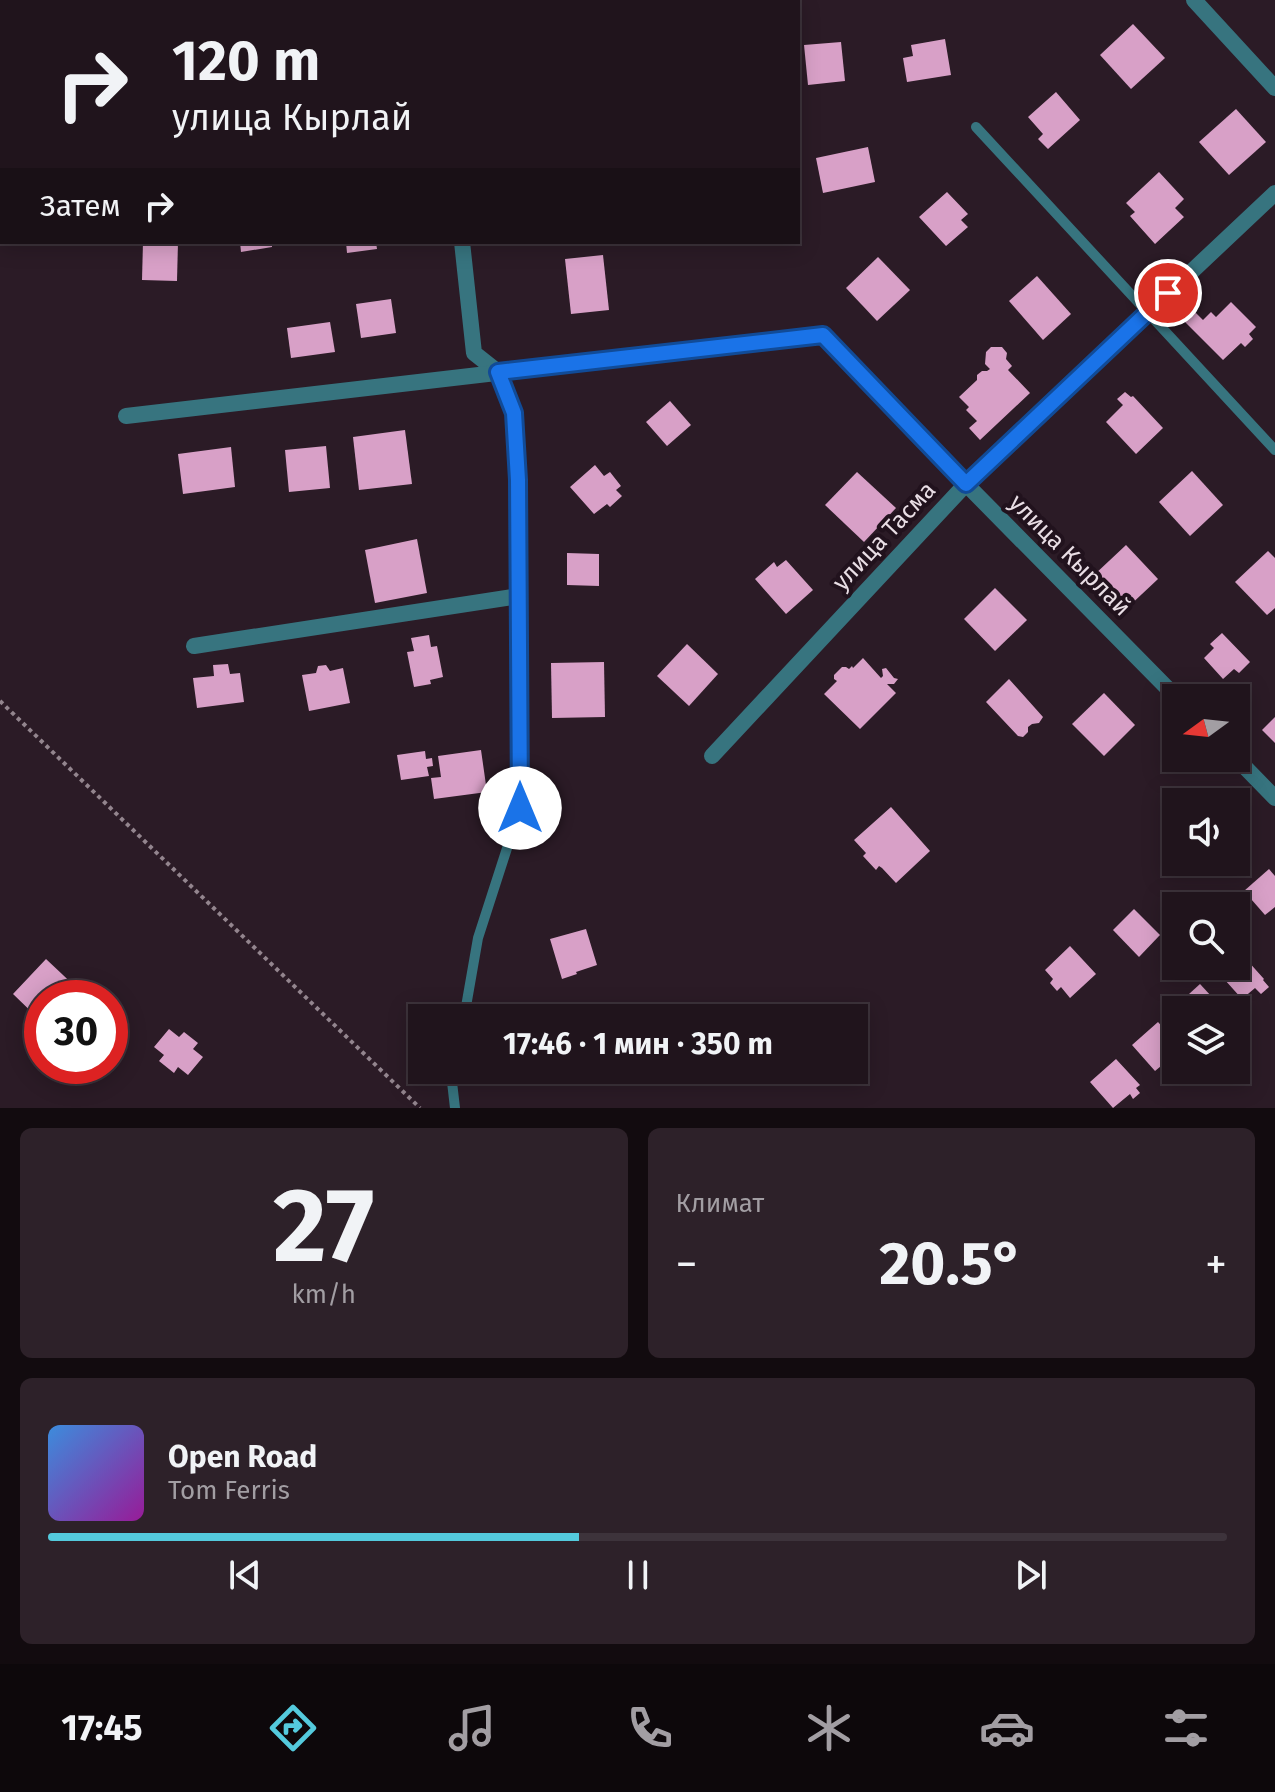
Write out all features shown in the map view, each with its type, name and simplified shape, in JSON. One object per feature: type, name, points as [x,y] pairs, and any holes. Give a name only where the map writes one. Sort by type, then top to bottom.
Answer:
[{"type":"street","points":[[1194,0],[1275,88]]},
{"type":"street","name":"улица Тасма","points":[[712,756],[966,484],[1275,193]]},
{"type":"street","points":[[462,244],[474,353],[498,372],[514,413],[518,480],[520,808]]},
{"type":"street","name":"улица Кырлай","points":[[498,372],[823,335],[1163,684]]},
{"type":"street","points":[[126,416],[498,372]]},
{"type":"street","points":[[194,646],[519,596]]},
{"type":"street","points":[[1250,772],[1275,798]]},
{"type":"lane","points":[[976,127],[1275,450]]},
{"type":"lane","points":[[466,1004],[478,938],[520,808]]},
{"type":"lane","points":[[452,1084],[455,1108]]},
{"type":"path","points":[[0,701],[420,1108]]},
{"type":"building","points":[[1133,24],[1165,58],[1131,89],[1100,55]]},
{"type":"building","points":[[945,39],[951,75],[907,82],[903,58],[913,56],[911,45]]},
{"type":"building","points":[[841,42],[845,81],[808,85],[804,45]]},
{"type":"building","points":[[1056,92],[1080,120],[1048,149],[1038,139],[1043,134],[1028,117]]},
{"type":"building","points":[[1236,109],[1266,142],[1229,175],[1199,142]]},
{"type":"building","points":[[868,147],[875,182],[823,193],[816,158]]},
{"type":"building","points":[[1159,172],[1184,199],[1175,208],[1184,217],[1155,244],[1130,216],[1135,212],[1126,203]]},
{"type":"building","points":[[947,192],[968,214],[961,220],[968,227],[946,246],[919,217]]},
{"type":"building","points":[[143,244],[178,244],[177,281],[142,280]]},
{"type":"building","points":[[240,244],[272,244],[272,247],[241,252]]},
{"type":"building","points":[[346,244],[376,244],[377,249],[347,253]]},
{"type":"building","points":[[603,255],[609,310],[571,314],[565,259]]},
{"type":"building","points":[[878,257],[910,290],[877,321],[846,288]]},
{"type":"building","points":[[1037,276],[1071,314],[1043,340],[1009,301]]},
{"type":"building","points":[[391,299],[396,333],[361,338],[356,304]]},
{"type":"building","points":[[1231,302],[1256,327],[1249,334],[1253,339],[1245,347],[1241,343],[1223,360],[1183,320],[1194,311],[1203,320],[1211,312],[1216,317]]},
{"type":"building","points":[[330,322],[335,352],[291,358],[287,328]]},
{"type":"building","points":[[991,347],[1002,347],[1012,366],[1008,370],[1030,393],[980,440],[969,428],[977,421],[959,397],[977,380],[977,375],[990,369],[985,364],[986,352]]},
{"type":"building","points":[[1125,392],[1133,396],[1163,428],[1136,454],[1106,422],[1123,405],[1117,399]]},
{"type":"building","points":[[670,401],[691,425],[667,446],[646,422]]},
{"type":"building","points":[[405,430],[412,484],[359,490],[353,437]]},
{"type":"building","points":[[326,446],[330,488],[289,492],[285,450]]},
{"type":"building","points":[[231,447],[235,487],[183,494],[178,454]]},
{"type":"building","points":[[595,465],[604,476],[610,472],[621,486],[616,490],[622,496],[610,507],[607,504],[594,514],[570,487]]},
{"type":"building","points":[[1192,471],[1223,505],[1190,536],[1159,502]]},
{"type":"building","points":[[857,472],[896,508],[864,542],[825,505]]},
{"type":"building","points":[[417,539],[427,593],[375,603],[365,550]]},
{"type":"building","points":[[1126,545],[1158,579],[1125,610],[1093,576]]},
{"type":"building","points":[[1268,551],[1275,558],[1275,608],[1267,615],[1235,582]]},
{"type":"building","points":[[567,553],[599,554],[599,586],[567,585]]},
{"type":"building","points":[[786,560],[813,590],[786,614],[755,579],[774,562],[777,567]]},
{"type":"building","points":[[995,588],[1027,620],[995,651],[964,619]]},
{"type":"building","points":[[1222,633],[1250,662],[1239,673],[1234,669],[1223,679],[1204,658],[1214,648],[1210,644]]},
{"type":"building","points":[[429,635],[431,647],[437,646],[443,677],[430,680],[431,684],[414,687],[407,652],[414,651],[411,638]]},
{"type":"building","points":[[687,644],[718,674],[689,706],[657,676]]},
{"type":"building","points":[[863,658],[881,678],[882,669],[886,668],[898,679],[894,684],[887,684],[896,693],[860,729],[824,694],[837,681],[834,675],[842,667],[853,668]]},
{"type":"building","points":[[604,662],[605,717],[552,718],[551,663]]},
{"type":"building","points":[[228,664],[230,674],[240,673],[244,702],[197,708],[193,678],[214,676],[213,665]]},
{"type":"building","points":[[326,665],[330,671],[343,668],[350,703],[309,711],[302,675],[316,673],[318,666]]},
{"type":"building","points":[[1009,679],[1043,717],[1039,723],[1028,727],[1023,737],[1018,736],[986,702]]},
{"type":"building","points":[[1104,693],[1135,725],[1104,756],[1072,724]]},
{"type":"building","points":[[1275,717],[1275,743],[1262,730]]},
{"type":"building","points":[[481,750],[487,792],[434,799],[431,778],[441,777],[438,756]]},
{"type":"building","points":[[425,751],[426,759],[432,758],[433,766],[427,767],[429,776],[401,780],[397,755]]},
{"type":"building","points":[[891,807],[930,851],[896,883],[879,866],[876,870],[854,840]]},
{"type":"building","points":[[1269,869],[1275,876],[1275,907],[1265,915],[1250,898],[1250,892],[1244,891]]},
{"type":"building","points":[[1134,909],[1160,935],[1139,957],[1113,930]]},
{"type":"building","points":[[586,929],[597,965],[562,979],[550,939]]},
{"type":"building","points":[[1070,946],[1096,974],[1070,998],[1061,987],[1057,991],[1050,983],[1053,979],[1045,970]]},
{"type":"building","points":[[46,959],[68,980],[26,980]]},
{"type":"building","points":[[1250,963],[1269,987],[1261,994],[1255,988],[1246,996],[1239,996],[1225,980],[1250,980]]},
{"type":"building","points":[[24,982],[24,1005],[13,994]]},
{"type":"building","points":[[1200,984],[1211,996],[1187,996]]},
{"type":"building","points":[[1158,1022],[1162,1026],[1162,1065],[1155,1071],[1132,1045]]},
{"type":"building","points":[[169,1029],[179,1037],[184,1032],[198,1043],[193,1049],[203,1057],[188,1075],[178,1067],[174,1073],[159,1061],[164,1055],[154,1047]]},
{"type":"building","points":[[1116,1059],[1140,1085],[1136,1088],[1140,1093],[1133,1099],[1130,1094],[1113,1108],[1090,1082]]},
{"type":"route","points":[[520,808],[518,480],[514,413],[498,372],[823,335],[966,484],[1168,293]]}]
